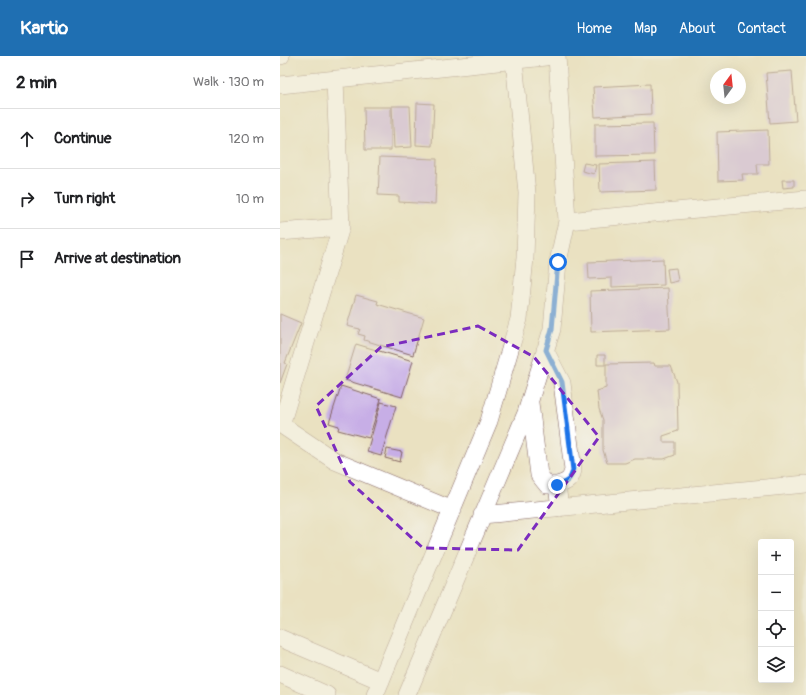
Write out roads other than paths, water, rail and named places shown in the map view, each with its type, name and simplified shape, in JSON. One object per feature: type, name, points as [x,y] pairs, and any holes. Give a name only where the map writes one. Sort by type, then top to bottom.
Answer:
[{"type":"street","points":[[280,85],[556,56],[567,221],[558,262],[552,329],[530,400],[407,695]]},
{"type":"street","points":[[280,638],[378,688],[489,421],[519,319],[525,258],[527,193],[514,60]]},
{"type":"street","points":[[335,80],[341,226],[281,424],[335,461],[452,510]]},
{"type":"street","points":[[567,221],[806,199]]},
{"type":"street","points":[[280,232],[341,226]]},
{"type":"street","points":[[530,400],[539,475],[547,485],[557,485],[567,482],[571,477],[573,470],[562,382],[546,350]]},
{"type":"street","points":[[538,373],[562,382]]},
{"type":"street","points":[[482,515],[806,484]]},
{"type":"street","points":[[557,485],[560,508]]},
{"type":"street","points":[[280,674],[327,695]]}]
